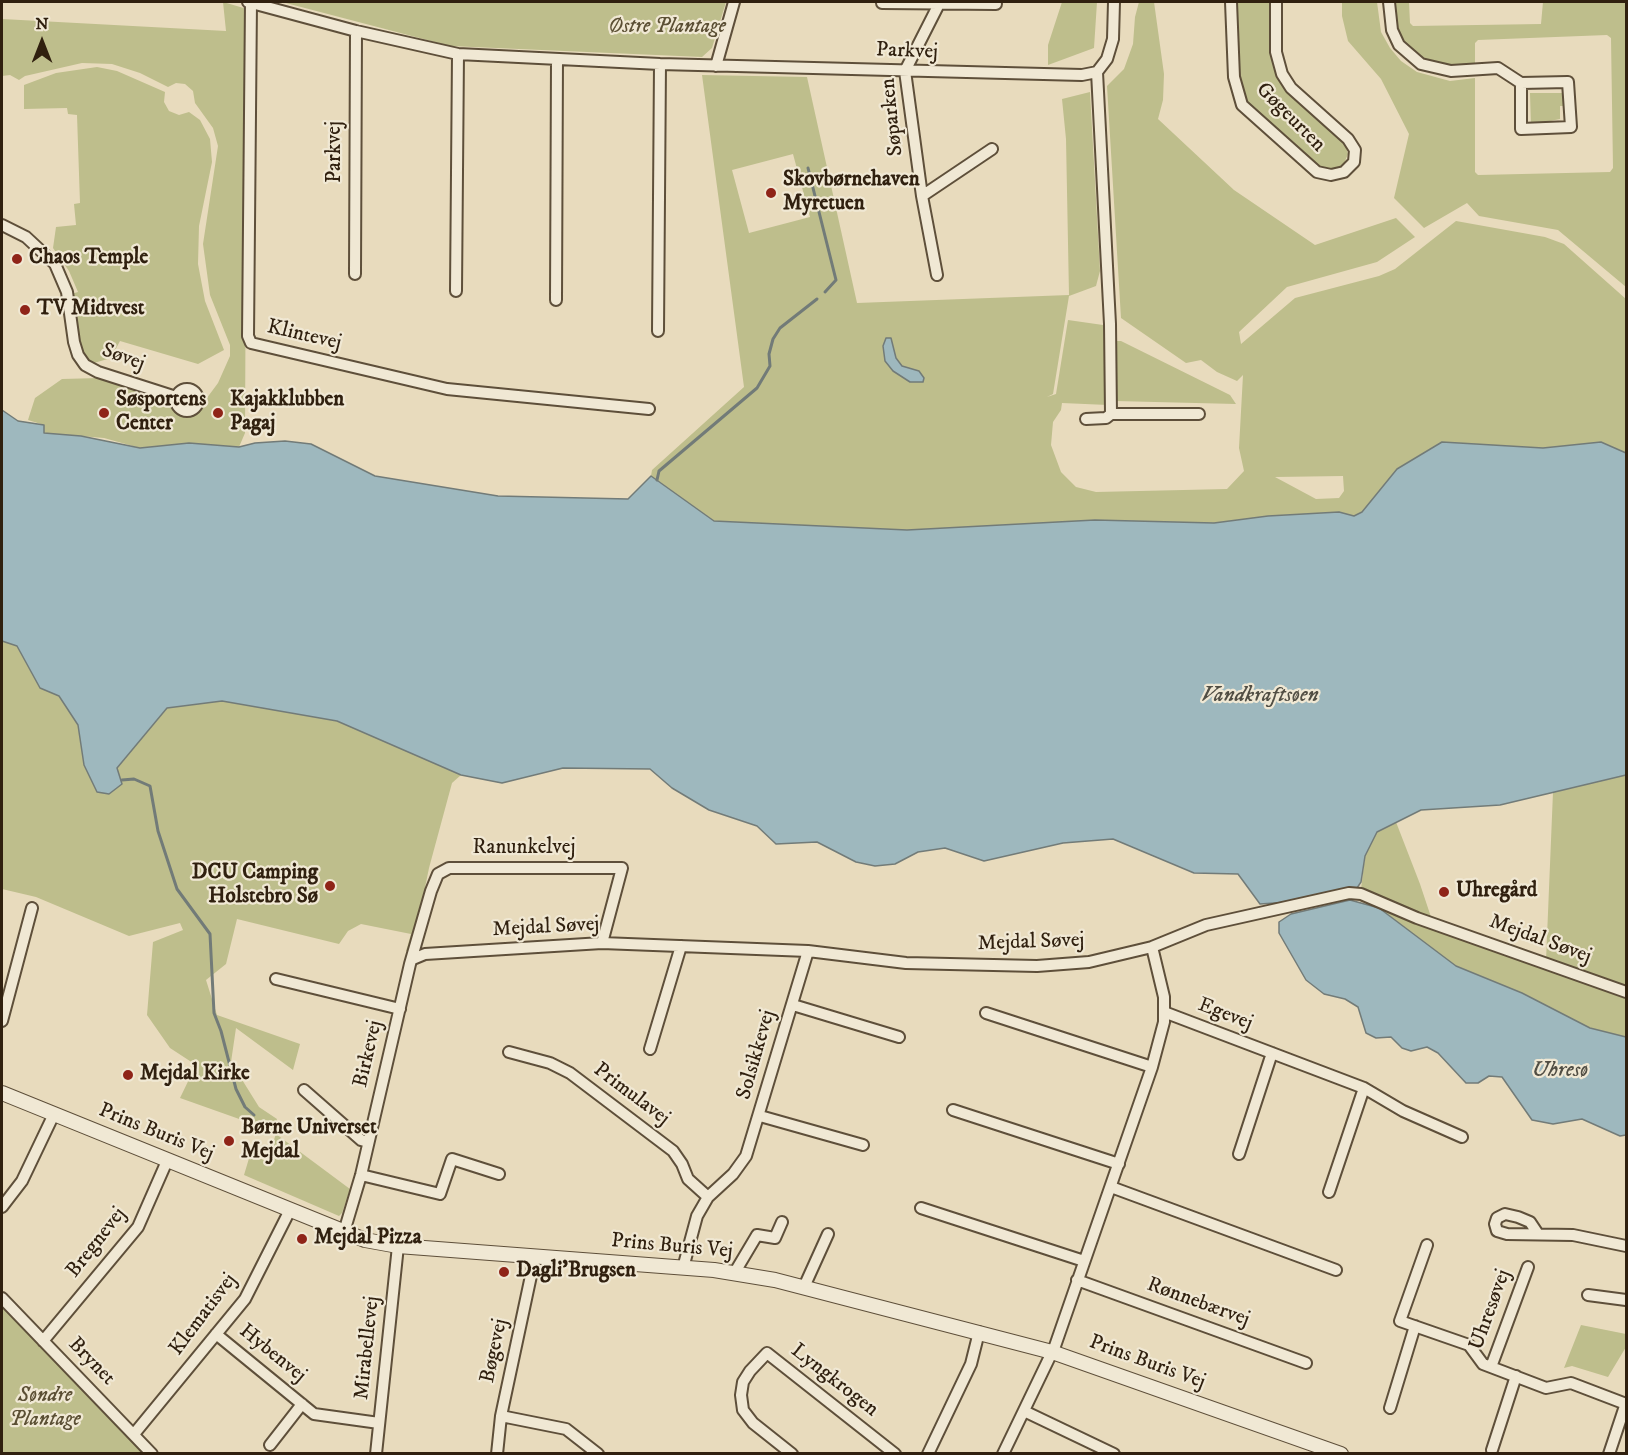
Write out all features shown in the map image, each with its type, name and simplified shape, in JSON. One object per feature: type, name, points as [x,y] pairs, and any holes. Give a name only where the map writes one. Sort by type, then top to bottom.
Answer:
[{"type":"street","name":"Parkvej","points":[[250,2],[458,54],[716,66],[1082,75],[1096,72]]},
{"type":"street","name":"Klintevej","points":[[250,2],[248,324],[251,343],[447,388],[649,409]]},
{"type":"street","points":[[716,66],[734,2]]},
{"type":"street","points":[[1111,414],[1110,324],[1096,72],[1107,60],[1113,39],[1114,2]]},
{"type":"street","name":"Gøgeurten","points":[[1231,2],[1234,77],[1242,105],[1317,172],[1331,175],[1344,172],[1354,162],[1355,150],[1348,139],[1291,88],[1282,74],[1276,52],[1276,2]]},
{"type":"street","points":[[1389,2],[1392,30],[1399,45],[1421,64],[1451,71],[1498,68],[1521,83],[1568,82],[1571,127],[1521,129],[1521,83]]},
{"type":"street","points":[[882,3],[996,4]]},
{"type":"street","name":"Søparken","points":[[937,275],[922,196],[905,71],[939,3]]},
{"type":"street","name":"Parkvej","points":[[355,274],[356,30]]},
{"type":"street","points":[[456,291],[458,54]]},
{"type":"street","points":[[556,300],[557,59]]},
{"type":"street","points":[[658,332],[660,64]]},
{"type":"street","points":[[922,196],[992,149]]},
{"type":"street","name":"Søvej","points":[[2,225],[26,237],[55,264],[67,291],[74,342],[78,355],[86,365],[98,372],[176,397]]},
{"type":"street","points":[[1086,419],[1106,418],[1111,414],[1199,414]]},
{"type":"street","name":"Ranunkelvej","points":[[413,959],[430,891],[438,874],[449,868],[622,868],[602,943]]},
{"type":"street","name":"Mejdal Søvej","points":[[413,959],[425,954],[602,943],[808,951],[906,963],[1037,966],[1089,962],[1152,947],[1206,925],[1349,893],[1361,894],[1418,918],[1626,992]]},
{"type":"street","points":[[2,1014],[32,908]]},
{"type":"street","points":[[650,1049],[681,945]]},
{"type":"street","points":[[1003,1454],[1052,1352],[1152,1067],[1164,1012],[1160,972],[1152,947]]},
{"type":"street","name":"Solsikkevej","points":[[683,1268],[690,1233],[708,1197],[733,1174],[746,1156],[760,1116],[808,951]]},
{"type":"street","name":"Birkevej","points":[[344,1232],[361,1175],[413,959]]},
{"type":"street","name":"Birkevej","points":[[276,979],[400,1010]]},
{"type":"street","name":"Solsikkevej","points":[[793,1005],[899,1037]]},
{"type":"street","name":"Egevej","points":[[1164,1012],[1364,1088],[1403,1111],[1462,1137]]},
{"type":"street","points":[[986,1013],[1152,1067]]},
{"type":"street","name":"Primulavej","points":[[509,1052],[550,1064],[570,1073],[673,1151],[688,1179],[708,1197]]},
{"type":"street","name":"Egevej","points":[[1239,1154],[1272,1053]]},
{"type":"street","points":[[1329,1192],[1364,1088]]},
{"type":"street","points":[[304,1090],[361,1140],[368,1142]]},
{"type":"street","name":"Prins Buris Vej","points":[[2,1093],[344,1232],[398,1246],[735,1272],[804,1287],[1052,1352],[1341,1454]]},
{"type":"street","points":[[953,1110],[1119,1164]]},
{"type":"street","points":[[2,1207],[22,1181],[54,1114]]},
{"type":"street","name":"Solsikkevej","points":[[760,1116],[863,1145]]},
{"type":"street","points":[[361,1175],[440,1194],[452,1159],[499,1174]]},
{"type":"street","name":"Bregnevej","points":[[43,1341],[138,1227],[167,1161]]},
{"type":"street","points":[[1111,1187],[1336,1270]]},
{"type":"street","points":[[921,1208],[1084,1261]]},
{"type":"street","name":"Klematisvej","points":[[134,1434],[245,1299],[290,1210]]},
{"type":"street","points":[[735,1272],[758,1235],[775,1238],[782,1222]]},
{"type":"street","points":[[804,1287],[828,1234]]},
{"type":"street","points":[[1538,1234],[1573,1235],[1626,1246]]},
{"type":"street","points":[[1390,1408],[1415,1326],[1400,1321],[1427,1245]]},
{"type":"street","name":"Mirabellevej","points":[[376,1454],[398,1246]]},
{"type":"street","name":"Bøgevej","points":[[497,1454],[501,1416],[535,1257]]},
{"type":"street","name":"Uhresøvej","points":[[1491,1367],[1528,1267]]},
{"type":"street","name":"Rønnebærvej","points":[[1077,1280],[1306,1363]]},
{"type":"street","points":[[1588,1294],[1626,1300]]},
{"type":"street","name":"Brynet","points":[[2,1298],[152,1454]]},
{"type":"street","name":"Uhresøvej","points":[[1415,1326],[1469,1345],[1483,1364],[1546,1388],[1571,1383],[1626,1404],[1609,1454]]},
{"type":"street","points":[[928,1454],[970,1364],[979,1332]]},
{"type":"street","name":"Hybenvej","points":[[216,1334],[314,1414],[379,1423]]},
{"type":"street","name":"Lyngkrogen","points":[[792,1454],[753,1423],[743,1410],[741,1395],[743,1382],[767,1353],[895,1454]]},
{"type":"street","points":[[1491,1450],[1516,1376]]},
{"type":"street","name":"Hybenvej","points":[[270,1445],[302,1404]]},
{"type":"street","points":[[1024,1411],[1114,1454]]},
{"type":"street","points":[[501,1416],[566,1429],[598,1454]]},
{"type":"green space","points":[[223,2],[247,9],[245,433],[239,447],[189,443],[140,448],[104,438],[44,433],[44,425],[28,420],[35,398],[62,379],[99,378],[169,398],[173,409],[184,415],[198,410],[218,383],[230,356],[230,345],[210,295],[203,244],[218,146],[213,128],[195,103],[193,91],[185,84],[176,83],[168,87],[140,73],[112,64],[82,63],[25,76],[19,80],[10,75],[2,76],[2,19],[226,31]]},
{"type":"green space","name":"Østre Plantage","points":[[282,2],[726,2],[712,48],[702,57],[450,46]]},
{"type":"green space","points":[[1062,2],[1097,2],[1094,48],[1048,65],[1048,45]]},
{"type":"green space","points":[[1139,2],[1154,2],[1164,74],[1163,100],[1158,119],[1234,190],[1315,245],[1396,218],[1415,237],[1377,262],[1287,287],[1239,332],[1241,344],[1295,298],[1379,276],[1395,269],[1456,221],[1545,237],[1564,244],[1626,299],[1626,453],[1601,442],[1543,448],[1442,442],[1397,469],[1362,512],[1354,516],[1339,512],[1268,516],[1214,523],[1095,520],[907,530],[714,521],[651,476],[652,470],[744,387],[702,75],[807,77],[857,303],[1069,295],[1066,139],[1062,99],[1090,92],[1100,271],[1096,286],[1069,296],[1053,394],[1047,397],[1056,394],[1068,320],[1103,325],[1106,329],[1108,405],[1062,403],[1061,410],[1053,422],[1051,445],[1061,472],[1076,487],[1096,492],[1227,489],[1244,471],[1239,448],[1243,375],[1237,381],[1217,372],[1201,360],[1186,363],[1121,318],[1107,86],[1124,69],[1133,44],[1135,17]],"holes":[[[793,154],[810,217],[749,233],[732,170]],[[1343,476],[1344,491],[1339,498],[1316,499],[1275,477]]]},
{"type":"green space","points":[[1234,2],[1270,2],[1272,54],[1279,77],[1293,98],[1345,143],[1348,154],[1343,166],[1330,171],[1323,169],[1246,102],[1238,81]]},
{"type":"green space","points":[[1342,2],[1377,2],[1381,32],[1390,48],[1401,61],[1417,72],[1450,81],[1475,78],[1475,172],[1478,175],[1610,172],[1613,168],[1611,38],[1607,35],[1478,40],[1475,43],[1475,65],[1450,65],[1419,59],[1401,41],[1394,27],[1391,2],[1409,2],[1410,23],[1413,26],[1541,24],[1543,2],[1626,2],[1626,287],[1558,230],[1479,216],[1467,203],[1424,228],[1394,198],[1409,134],[1381,79],[1348,41],[1342,16]]},
{"type":"green space","points":[[97,67],[117,71],[165,92],[164,102],[169,111],[179,115],[189,112],[200,120],[210,139],[212,162],[199,226],[198,264],[205,301],[224,350],[198,364],[120,341],[111,358],[94,363],[87,359],[79,346],[71,294],[78,292],[69,271],[53,248],[56,227],[76,225],[74,204],[80,203],[77,115],[68,114],[67,108],[24,109],[24,85],[56,73]]},
{"type":"green space","points":[[1530,93],[1564,93],[1564,106],[1560,106],[1560,119],[1545,122],[1544,126],[1531,126]]},
{"type":"green space","points":[[1114,341],[1121,341],[1230,395],[1236,404],[1115,401]]},
{"type":"green space","points":[[2,641],[17,646],[40,688],[59,696],[78,725],[84,765],[97,792],[105,792],[118,775],[117,768],[167,708],[222,701],[337,721],[461,775],[452,783],[429,868],[412,951],[406,951],[411,934],[361,924],[348,931],[339,944],[237,919],[226,964],[206,980],[217,1015],[300,1044],[293,1070],[236,1028],[231,1062],[259,1107],[277,1119],[273,1131],[180,1098],[196,1065],[170,1048],[147,1015],[153,942],[183,930],[180,923],[129,936],[36,897],[2,889]]},
{"type":"green space","points":[[1626,775],[1626,988],[1546,961],[1553,792]]},
{"type":"green space","points":[[1396,822],[1432,920],[1361,889],[1365,856],[1377,832]]},
{"type":"green space","points":[[1379,908],[1464,936],[1626,997],[1626,1037],[1590,1028],[1522,993],[1454,965]]},
{"type":"green space","points":[[276,1134],[350,1189],[339,1216],[244,1175],[250,1155],[270,1162],[275,1154],[270,1151]]},
{"type":"green space","name":"Søndre Plantage","points":[[2,1303],[152,1453],[2,1453]]},
{"type":"green space","points":[[1581,1325],[1626,1334],[1626,1347],[1608,1377],[1572,1366],[1564,1368]]},
{"type":"water","points":[[886,338],[891,338],[896,358],[902,366],[919,371],[924,378],[923,382],[910,382],[893,371],[885,361],[883,346]]},
{"type":"water","name":"Vandkraftsøen","points":[[2,410],[18,421],[44,425],[44,433],[81,436],[140,448],[189,443],[239,447],[255,443],[285,441],[311,444],[375,476],[498,496],[628,499],[651,476],[714,521],[907,530],[1095,520],[1214,523],[1268,516],[1339,512],[1354,516],[1362,512],[1397,469],[1442,442],[1543,448],[1601,442],[1626,453],[1626,775],[1500,805],[1421,810],[1377,832],[1365,856],[1361,882],[1357,888],[1289,902],[1260,904],[1238,874],[1194,873],[1113,839],[1063,843],[984,861],[945,848],[918,852],[895,864],[875,866],[856,862],[817,842],[776,844],[757,826],[709,810],[672,788],[650,769],[563,768],[502,783],[461,775],[337,721],[222,701],[167,708],[117,768],[122,784],[109,794],[97,792],[84,765],[78,725],[59,696],[40,688],[17,646],[2,641]]},
{"type":"water","name":"Uhresø","points":[[1350,900],[1379,908],[1456,966],[1522,993],[1590,1028],[1626,1037],[1626,1135],[1620,1136],[1582,1119],[1553,1124],[1532,1120],[1502,1077],[1489,1076],[1478,1083],[1466,1083],[1438,1053],[1427,1047],[1411,1051],[1402,1048],[1391,1037],[1376,1038],[1366,1033],[1358,1007],[1345,999],[1324,994],[1306,980],[1279,933],[1279,922],[1291,914]]},
{"type":"waterway","points":[[808,168],[836,280],[825,292]]},
{"type":"waterway","points":[[657,480],[659,471],[757,388],[770,366],[769,354],[773,339],[780,328],[817,299]]},
{"type":"waterway","points":[[122,780],[134,779],[150,786],[158,831],[177,889],[210,934],[214,1013],[236,1089],[245,1107],[254,1115]]},
{"type":"place","name":"Skovbørnehaven Myretuen","points":[[771,193]]},
{"type":"place","name":"Chaos Temple","points":[[17,259]]},
{"type":"place","name":"TV Midtvest","points":[[25,310]]},
{"type":"place","name":"Søsportens Center","points":[[104,413]]},
{"type":"place","name":"Kajakklubben Pagaj","points":[[218,413]]},
{"type":"place","name":"DCU Camping Holstebro Sø","points":[[330,886]]},
{"type":"place","name":"Uhregård","points":[[1444,892]]},
{"type":"place","name":"Mejdal Kirke","points":[[128,1075]]},
{"type":"place","name":"Børne Universet Mejdal","points":[[229,1141]]},
{"type":"place","name":"Mejdal Pizza","points":[[302,1239]]},
{"type":"place","name":"Dagli'Brugsen","points":[[504,1272]]}]
